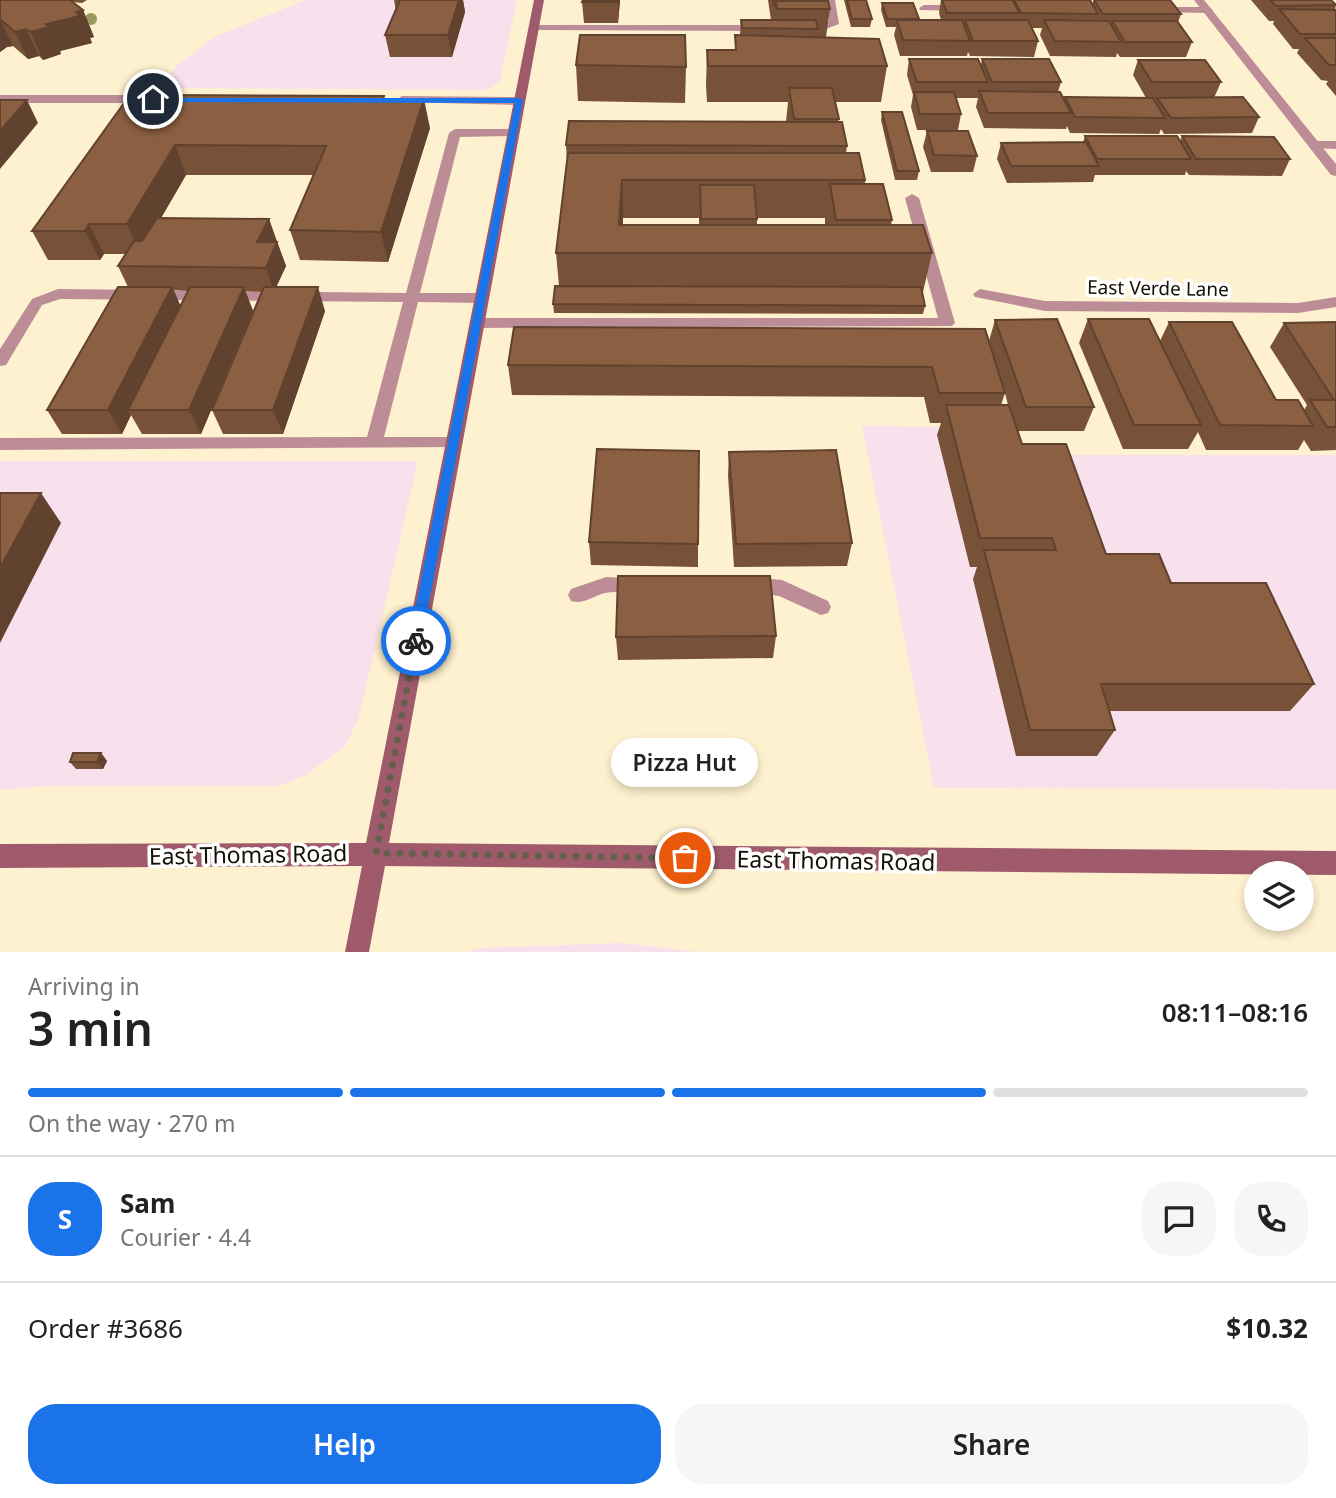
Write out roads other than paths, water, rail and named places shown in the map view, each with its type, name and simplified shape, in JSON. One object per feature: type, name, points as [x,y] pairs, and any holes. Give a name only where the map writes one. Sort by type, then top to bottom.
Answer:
[{"type":"main road","points":[[357,952],[539,0]]},
{"type":"main road","name":"East Thomas Road","points":[[0,856],[376,853],[1336,863]]},
{"type":"street","points":[[788,29],[831,26],[835,22],[830,0]]},
{"type":"street","points":[[1199,0],[1336,172]]},
{"type":"street","points":[[924,8],[976,8]]},
{"type":"street","points":[[1148,10],[1208,10]]},
{"type":"street","points":[[534,27],[774,28]]},
{"type":"street","points":[[0,99],[167,100]]},
{"type":"street","points":[[390,100],[520,100]]},
{"type":"street","points":[[374,442],[455,133],[513,133]]},
{"type":"street","points":[[1315,145],[1336,145]]},
{"type":"street","points":[[477,323],[947,323],[912,198]]},
{"type":"street","points":[[0,361],[37,302],[58,294],[482,298]]},
{"type":"street","name":"East Verde Lane","points":[[980,294],[1045,306],[1298,308],[1336,302]]},
{"type":"street","points":[[0,444],[454,443]]},
{"type":"street","points":[[578,595],[606,585],[658,585]]},
{"type":"street","points":[[736,585],[782,588],[821,607]]},
{"type":"place","name":"Pizza Hut","points":[[685,858]]}]
